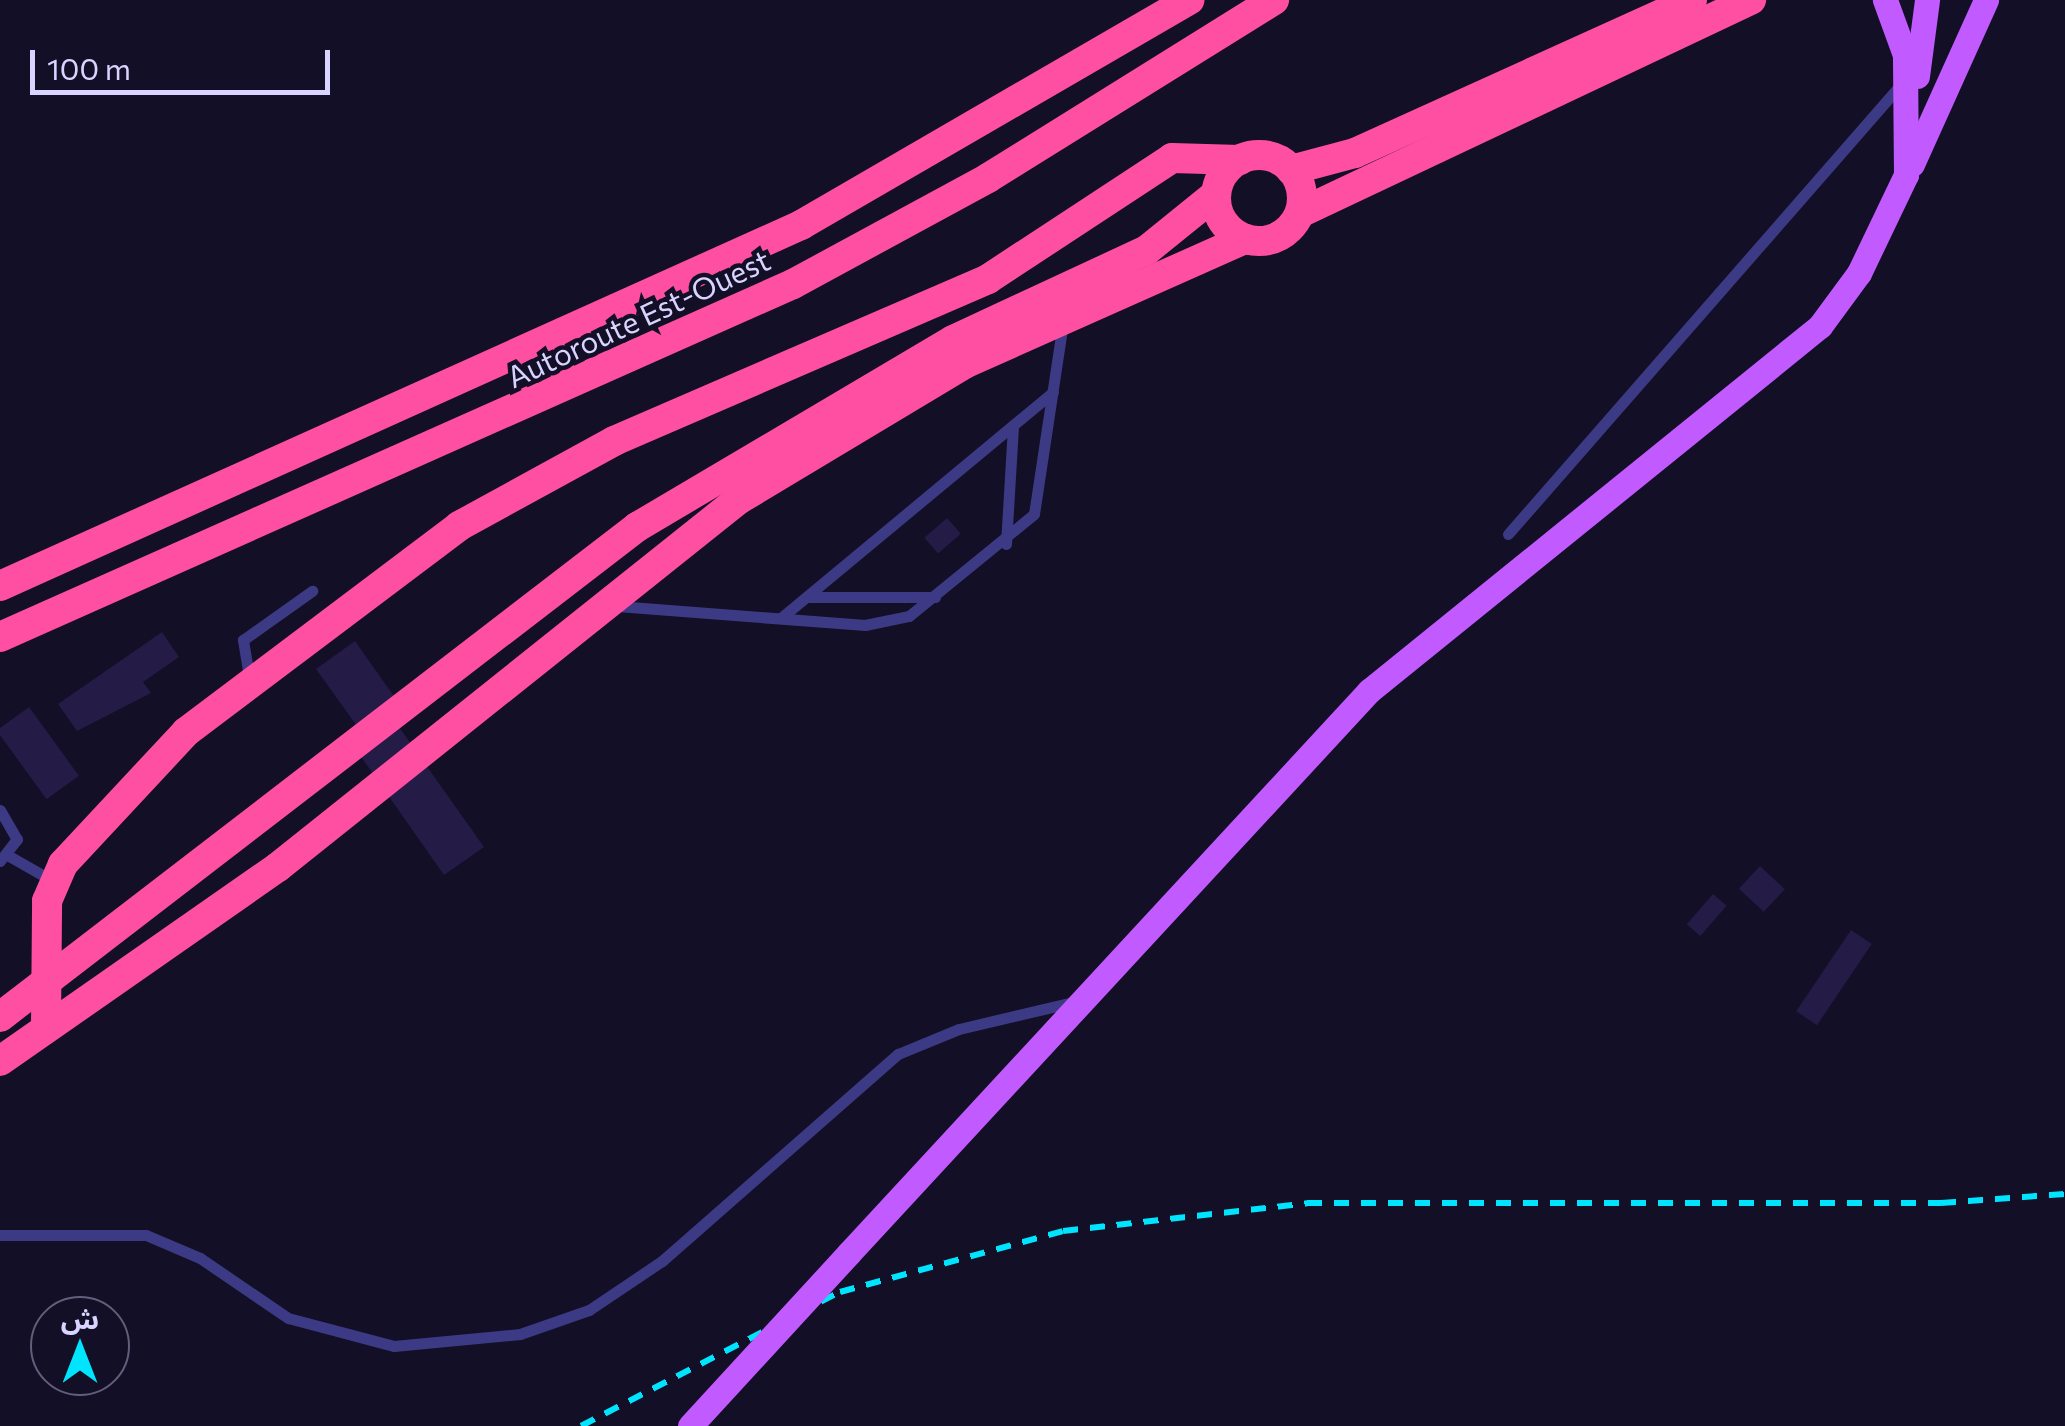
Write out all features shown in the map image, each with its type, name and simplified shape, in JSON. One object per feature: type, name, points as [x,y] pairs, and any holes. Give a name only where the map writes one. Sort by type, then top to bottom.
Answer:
[{"type":"highway","name":"Autoroute Est-Ouest","points":[[0,586],[785,233],[1189,0]]},
{"type":"highway","name":"Autoroute Est-Ouest","points":[[0,637],[793,284],[988,178],[1274,0]]},
{"type":"highway","points":[[46,1026],[53,881],[186,732],[460,526],[544,475],[971,287],[1172,158],[1240,160],[1262,155],[1291,170],[1356,153],[1692,0]]},
{"type":"highway","points":[[0,1061],[278,866],[597,608],[792,466],[1066,312],[1245,239],[1278,237],[1300,213],[1750,0]]},
{"type":"highway","points":[[0,1017],[476,647],[738,461],[953,340],[1148,250],[1215,194],[1240,160]]},
{"type":"highway","points":[[1291,170],[1300,213]]},
{"type":"highway","points":[[1215,194],[1220,217],[1245,239]]},
{"type":"highway","points":[[476,647],[506,684]]},
{"type":"main road","points":[[1885,0],[1906,79],[1906,174]]},
{"type":"main road","points":[[1908,115],[1927,0]]},
{"type":"main road","points":[[690,1426],[1396,666],[1809,337],[1859,273],[1986,0]]},
{"type":"lane","points":[[1508,534],[1906,79]]},
{"type":"lane","points":[[597,608],[887,624],[936,597],[1006,544],[1042,496],[1066,312]]},
{"type":"lane","points":[[782,617],[1053,392]]},
{"type":"lane","points":[[1006,544],[1013,426]]},
{"type":"lane","points":[[250,682],[242,640],[312,591]]},
{"type":"lane","points":[[810,597],[936,597]]},
{"type":"lane","points":[[0,810],[17,839],[4,858],[53,881]]},
{"type":"lane","points":[[0,1234],[146,1235],[200,1258],[288,1318],[394,1346],[520,1334],[589,1310],[662,1261],[898,1054],[959,1029],[1086,1000]]},
{"type":"building","points":[[947,518],[961,534],[938,554],[924,538]]},
{"type":"building","points":[[162,632],[179,657],[143,682],[151,693],[77,731],[58,704]]},
{"type":"building","points":[[355,641],[405,712],[394,720],[484,847],[444,875],[355,748],[367,740],[316,669]]},
{"type":"building","points":[[29,707],[79,776],[47,799],[0,735],[0,728]]},
{"type":"building","points":[[1760,866],[1785,889],[1764,912],[1739,889]]},
{"type":"building","points":[[1713,894],[1727,906],[1700,936],[1687,924]]},
{"type":"building","points":[[1851,930],[1872,944],[1817,1025],[1796,1011]]},
{"type":"railway","points":[[581,1426],[840,1292],[1063,1231],[1307,1203],[1941,1203],[2065,1194]]}]
